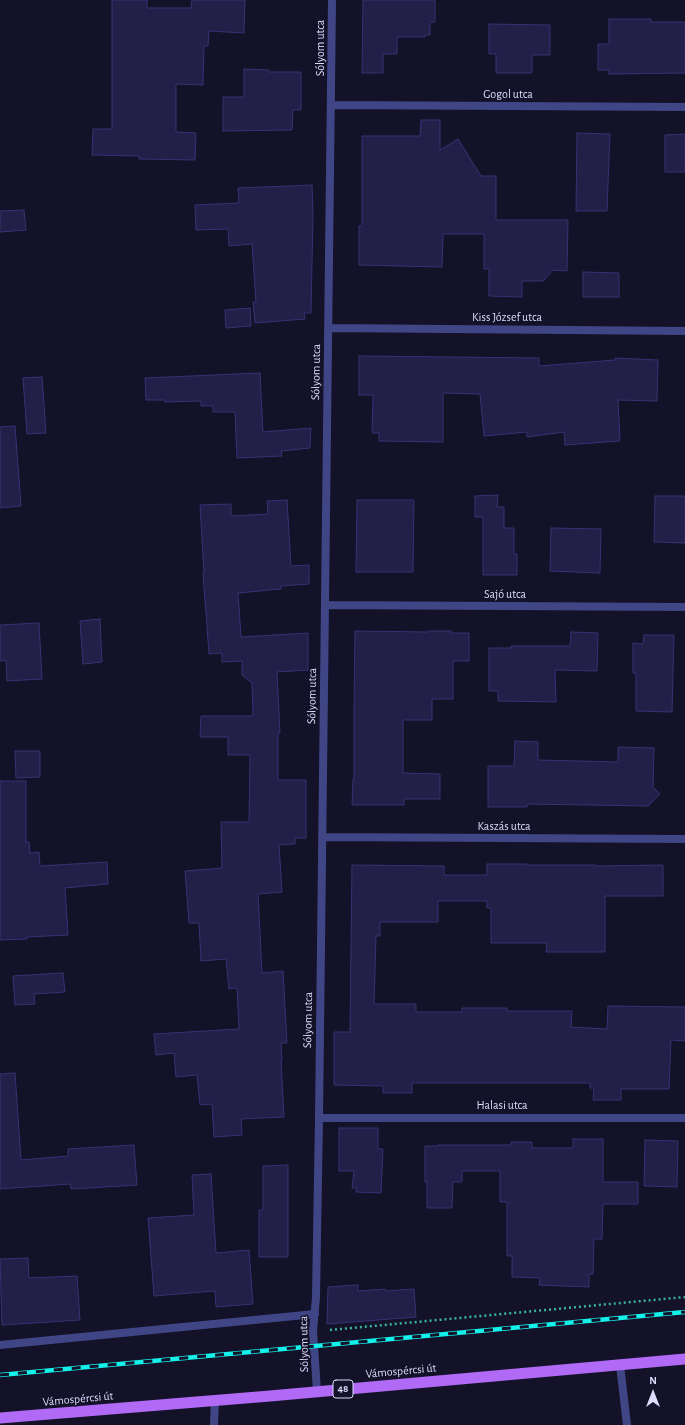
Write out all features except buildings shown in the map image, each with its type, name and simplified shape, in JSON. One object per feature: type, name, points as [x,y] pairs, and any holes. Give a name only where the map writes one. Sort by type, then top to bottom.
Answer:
[{"type":"main road","name":"Vámospércsi út","points":[[0,1418],[318,1392],[685,1359]]},
{"type":"street","name":"Sólyom utca","points":[[318,1392],[313,1331],[315,1314],[319,1118],[332,105],[332,0]]},
{"type":"street","name":"Gogol utca","points":[[332,105],[685,107]]},
{"type":"street","name":"Kiss József utca","points":[[328,328],[685,331]]},
{"type":"street","name":"Sajó utca","points":[[325,605],[685,607]]},
{"type":"street","name":"Kaszás utca","points":[[322,837],[685,839]]},
{"type":"street","name":"Halasi utca","points":[[319,1118],[685,1118]]},
{"type":"street","points":[[0,1345],[315,1314]]},
{"type":"street","points":[[620,1365],[627,1425]]},
{"type":"street","points":[[214,1425],[215,1400]]},
{"type":"path","points":[[313,1331],[685,1297]]},
{"type":"railway","points":[[0,1375],[685,1312]]}]
